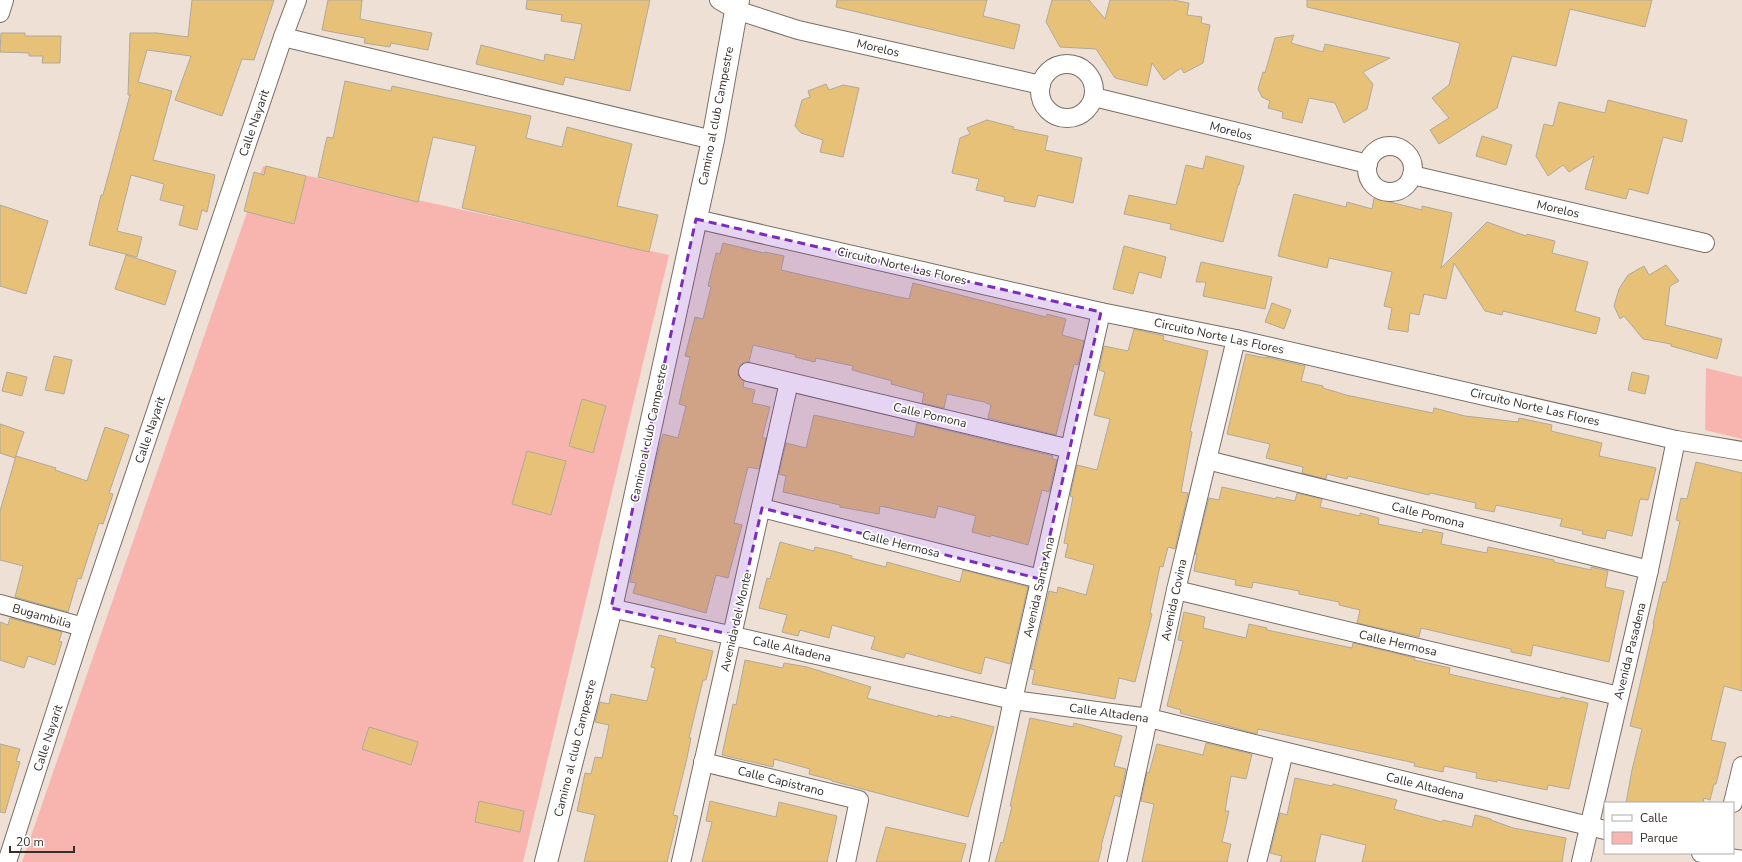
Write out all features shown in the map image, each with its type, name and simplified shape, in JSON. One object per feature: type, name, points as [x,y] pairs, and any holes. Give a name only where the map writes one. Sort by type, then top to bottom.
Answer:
[{"type":"main road","name":"Camino al club Campestre","points":[[546,862],[611,608],[696,219],[713,140],[731,3]]},
{"type":"street","points":[[0,13],[4,0]]},
{"type":"street","name":"Calle Nayarit","points":[[7,862],[83,628],[283,37],[297,0]]},
{"type":"street","name":"Morelos","points":[[731,3],[798,30],[1041,85]]},
{"type":"street","points":[[283,37],[713,140]]},
{"type":"street","points":[[1069,64],[1078,66],[1092,79],[1094,97],[1090,106],[1084,113],[1075,117],[1066,118],[1056,116],[1049,111],[1043,103],[1040,95],[1041,85],[1045,76],[1051,69],[1059,65],[1069,64]]},
{"type":"street","name":"Morelos","points":[[1094,97],[1368,164]]},
{"type":"street","points":[[1384,147],[1392,147],[1399,149],[1410,160],[1413,167],[1412,175],[1403,188],[1388,192],[1380,190],[1374,186],[1369,179],[1367,172],[1368,164],[1371,157],[1377,151],[1384,147]]},
{"type":"street","name":"Morelos","points":[[1412,175],[1705,243]]},
{"type":"street","name":"Circuito Norte Las Flores","points":[[696,219],[1101,312],[1236,339],[1676,440],[1742,451]]},
{"type":"street","name":"Avenida Santa Ana","points":[[980,862],[1012,700],[1101,312]]},
{"type":"street","name":"Avenida Covina","points":[[1117,862],[1176,590],[1236,339]]},
{"type":"street","name":"Calle Pomona","points":[[748,372],[1070,449]]},
{"type":"street","name":"Avenida del Monte","points":[[681,862],[762,508],[789,382]]},
{"type":"street","name":"Avenida Pasadena","points":[[1582,862],[1598,828],[1619,696],[1650,570],[1676,440]]},
{"type":"street","name":"Calle Pomona","points":[[1207,460],[1650,570]]},
{"type":"street","name":"Calle Hermosa","points":[[762,508],[1040,579]]},
{"type":"street","name":"Calle Hermosa","points":[[1176,590],[1619,696]]},
{"type":"street","name":"Bugambilia","points":[[0,604],[83,628]]},
{"type":"street","name":"Calle Altadena","points":[[611,608],[1012,700],[1149,718],[1598,828]]},
{"type":"street","points":[[1257,862],[1284,752]]},
{"type":"street","name":"Calle Capistrano","points":[[703,762],[859,800],[846,862]]},
{"type":"street","points":[[1733,802],[1742,766]]},
{"type":"street","points":[[1706,854],[1742,860]]},
{"type":"highlighted area","points":[[696,219],[1101,312],[1040,579],[762,508],[733,635],[611,608]]},
{"type":"green space","points":[[263,166],[669,255],[523,862],[22,862]]},
{"type":"green space","points":[[1706,368],[1742,377],[1742,439],[1705,430]]},
{"type":"building","points":[[192,0],[274,0],[254,60],[242,59],[222,116],[175,100],[191,56],[147,50],[138,82],[172,91],[153,160],[215,175],[207,212],[202,210],[197,230],[179,225],[184,206],[160,200],[164,184],[131,175],[117,231],[142,237],[137,257],[89,245],[101,195],[103,195],[130,95],[128,95],[130,33],[157,33],[188,37]]},
{"type":"building","points":[[328,0],[362,0],[360,19],[432,33],[428,50],[391,43],[390,47],[364,43],[365,38],[322,30]]},
{"type":"building","points":[[527,0],[650,0],[630,91],[565,77],[563,85],[476,64],[481,45],[544,61],[545,54],[574,60],[582,24],[561,21],[562,15],[526,9]]},
{"type":"building","points":[[837,0],[987,0],[983,16],[1020,25],[1014,49],[836,7]]},
{"type":"building","points":[[1052,0],[1089,0],[1105,19],[1110,0],[1173,0],[1189,3],[1187,15],[1202,17],[1201,23],[1210,25],[1203,63],[1184,73],[1181,68],[1164,80],[1152,63],[1147,86],[1115,78],[1096,49],[1060,47],[1046,22]]},
{"type":"building","points":[[1307,0],[1652,0],[1645,27],[1570,9],[1556,66],[1512,56],[1497,108],[1439,144],[1430,130],[1449,118],[1432,98],[1449,85],[1460,43],[1307,7]]},
{"type":"building","points":[[1,33],[25,33],[25,36],[61,36],[60,63],[42,63],[43,56],[29,56],[29,53],[0,52]]},
{"type":"building","points":[[1294,35],[1291,43],[1323,52],[1325,44],[1390,58],[1363,72],[1373,84],[1367,109],[1344,123],[1335,103],[1309,98],[1302,123],[1282,118],[1283,112],[1268,108],[1270,101],[1262,97],[1258,89],[1263,72],[1265,73],[1275,38]]},
{"type":"building","points":[[345,81],[391,91],[392,86],[531,116],[526,138],[562,147],[567,127],[632,144],[617,206],[658,215],[649,252],[462,208],[476,146],[433,137],[418,202],[318,177],[327,137],[333,138]]},
{"type":"building","points":[[826,84],[829,90],[843,85],[859,88],[843,157],[820,152],[823,140],[801,133],[795,126],[802,100],[810,97],[808,91]]},
{"type":"building","points":[[1608,100],[1687,120],[1682,142],[1663,137],[1648,194],[1629,189],[1626,199],[1585,189],[1594,156],[1569,172],[1563,165],[1548,176],[1536,156],[1544,124],[1553,126],[1559,102],[1605,113]]},
{"type":"building","points":[[987,120],[1014,127],[1013,129],[1048,136],[1045,150],[1082,158],[1073,203],[1038,195],[1035,207],[1004,201],[1005,197],[976,190],[979,179],[952,173],[960,138],[970,134],[967,128]]},
{"type":"building","points":[[1482,136],[1512,145],[1506,165],[1476,156]]},
{"type":"building","points":[[1206,156],[1244,166],[1223,242],[1170,229],[1171,224],[1124,214],[1129,195],[1176,205],[1186,165],[1203,169]]},
{"type":"building","points":[[266,166],[306,176],[294,224],[244,211],[254,172],[264,175]]},
{"type":"building","points":[[1294,194],[1346,207],[1347,202],[1372,209],[1374,198],[1422,210],[1422,206],[1452,213],[1441,268],[1487,222],[1526,236],[1527,234],[1555,241],[1552,253],[1588,262],[1575,311],[1600,318],[1596,334],[1503,311],[1502,315],[1485,311],[1454,263],[1446,299],[1424,294],[1419,315],[1410,313],[1408,332],[1388,329],[1392,308],[1384,306],[1392,272],[1329,258],[1327,268],[1278,256]]},
{"type":"building","points":[[0,205],[48,221],[26,294],[0,286]]},
{"type":"building","points":[[723,243],[764,253],[784,256],[781,270],[894,296],[909,299],[913,283],[1046,317],[1047,314],[1066,319],[1062,335],[1084,341],[1078,365],[1074,364],[1056,435],[988,418],[991,405],[984,402],[947,394],[944,408],[922,403],[924,393],[891,384],[892,381],[852,370],[853,366],[816,358],[815,362],[795,357],[796,355],[753,345],[749,362],[745,362],[740,365],[738,375],[744,381],[743,387],[755,390],[752,403],[770,407],[762,438],[766,438],[759,469],[748,467],[734,523],[742,525],[728,578],[716,575],[706,613],[633,593],[636,583],[630,582],[658,452],[663,434],[678,438],[686,406],[679,404],[690,357],[685,356],[695,317],[703,319],[711,287],[708,286],[716,253],[720,254]]},
{"type":"building","points":[[1124,246],[1166,257],[1161,278],[1139,272],[1133,294],[1113,289]]},
{"type":"building","points":[[126,255],[176,271],[165,305],[115,289]]},
{"type":"building","points":[[1201,262],[1272,277],[1265,309],[1203,296],[1206,282],[1196,282]]},
{"type":"building","points":[[1666,265],[1679,281],[1670,286],[1665,325],[1722,339],[1717,359],[1671,346],[1671,344],[1643,339],[1624,316],[1620,319],[1614,306],[1619,289],[1628,275],[1644,266],[1649,275]]},
{"type":"building","points":[[1272,303],[1291,310],[1284,329],[1265,322]]},
{"type":"building","points":[[1134,329],[1164,336],[1163,340],[1208,351],[1190,431],[1192,432],[1181,492],[1188,493],[1175,549],[1168,547],[1163,567],[1160,566],[1150,613],[1152,614],[1135,682],[1119,678],[1115,699],[1032,684],[1035,670],[1031,669],[1049,591],[1057,593],[1058,587],[1086,595],[1094,565],[1065,557],[1068,544],[1064,543],[1073,497],[1070,496],[1077,465],[1097,470],[1110,419],[1094,415],[1105,372],[1099,370],[1104,346],[1128,351]]},
{"type":"building","points":[[1246,354],[1305,366],[1301,381],[1323,386],[1323,388],[1346,395],[1433,413],[1434,408],[1465,416],[1518,422],[1519,418],[1552,425],[1551,431],[1602,443],[1599,456],[1656,468],[1648,500],[1640,499],[1632,536],[1607,530],[1605,539],[1582,534],[1583,531],[1560,526],[1562,519],[1496,505],[1494,512],[1475,508],[1476,503],[1430,493],[1429,495],[1348,476],[1347,479],[1327,474],[1326,479],[1302,473],[1303,467],[1266,458],[1270,444],[1227,434]]},
{"type":"building","points":[[54,356],[72,360],[64,394],[45,390]]},
{"type":"building","points":[[7,372],[27,377],[22,396],[2,391]]},
{"type":"building","points":[[1632,372],[1649,376],[1645,394],[1628,390]]},
{"type":"building","points":[[582,399],[606,406],[593,453],[569,446]]},
{"type":"building","points":[[814,415],[914,437],[917,423],[1053,456],[1052,459],[1057,460],[1049,492],[1042,490],[1028,545],[991,535],[990,537],[972,532],[976,516],[938,506],[935,518],[880,506],[879,514],[840,507],[840,505],[783,492],[786,476],[779,474],[786,443],[806,448]]},
{"type":"building","points":[[0,424],[24,432],[15,458],[0,453]]},
{"type":"building","points":[[105,427],[129,435],[109,493],[113,494],[103,524],[99,523],[81,579],[78,578],[68,612],[15,597],[23,566],[0,560],[0,511],[16,456],[56,468],[55,470],[87,481]]},
{"type":"building","points":[[527,451],[566,461],[551,515],[512,504]]},
{"type":"building","points":[[1696,462],[1742,473],[1742,691],[1724,686],[1711,740],[1726,743],[1716,784],[1714,784],[1710,800],[1704,798],[1703,802],[1626,802],[1642,729],[1630,726],[1663,582],[1666,582],[1680,521],[1676,520],[1681,498],[1687,499]]},
{"type":"building","points":[[1222,487],[1276,499],[1276,497],[1295,501],[1297,493],[1322,499],[1320,507],[1360,516],[1360,513],[1379,518],[1378,524],[1422,533],[1423,529],[1443,533],[1441,544],[1487,553],[1488,547],[1554,560],[1554,562],[1591,570],[1591,567],[1608,571],[1605,587],[1624,591],[1609,662],[1533,645],[1531,656],[1511,652],[1511,649],[1421,628],[1419,637],[1357,623],[1360,610],[1339,605],[1339,602],[1299,594],[1299,591],[1253,582],[1252,588],[1235,585],[1236,580],[1194,571],[1197,554],[1195,554],[1209,498],[1219,500]]},
{"type":"building","points":[[780,542],[814,551],[815,547],[833,551],[852,556],[851,558],[886,567],[887,562],[960,582],[963,570],[1028,587],[1010,664],[985,657],[981,674],[906,653],[904,658],[871,649],[875,637],[832,625],[829,638],[800,630],[798,636],[782,632],[787,615],[759,608],[767,578],[770,579]]},
{"type":"building","points":[[1184,612],[1205,617],[1203,628],[1246,638],[1249,624],[1267,628],[1267,630],[1352,648],[1353,643],[1415,658],[1414,660],[1450,668],[1449,674],[1560,699],[1561,697],[1588,703],[1569,789],[1548,785],[1547,790],[1497,780],[1497,782],[1476,778],[1477,773],[1444,766],[1443,772],[1414,766],[1415,763],[1258,729],[1257,734],[1180,713],[1181,710],[1167,706],[1183,641],[1178,640]]},
{"type":"building","points":[[10,618],[62,632],[59,641],[62,642],[55,665],[28,656],[24,668],[0,660],[0,622],[8,625]]},
{"type":"building","points":[[659,635],[676,639],[675,642],[713,651],[706,680],[703,680],[689,738],[691,738],[687,758],[673,815],[678,816],[667,862],[584,862],[595,815],[577,811],[585,773],[591,774],[595,757],[602,758],[609,725],[595,722],[600,702],[609,704],[611,694],[647,701],[655,668],[651,667]]},
{"type":"building","points":[[745,660],[783,668],[784,663],[807,667],[871,687],[867,698],[938,717],[938,715],[950,718],[951,716],[994,727],[968,817],[832,781],[809,774],[810,769],[774,759],[773,767],[722,755],[733,704],[736,705]]},
{"type":"building","points":[[1030,718],[1073,727],[1074,723],[1122,736],[1114,766],[1126,769],[1120,797],[1115,795],[1098,862],[995,862],[1001,842],[1003,843],[1012,806],[1010,806]]},
{"type":"building","points":[[369,727],[418,742],[411,765],[362,749]]},
{"type":"building","points":[[1206,743],[1252,754],[1246,779],[1231,776],[1225,811],[1229,811],[1222,842],[1231,844],[1227,862],[1142,862],[1154,804],[1141,801],[1147,772],[1149,773],[1157,744],[1203,755]]},
{"type":"building","points":[[0,744],[20,749],[16,761],[20,762],[5,813],[0,812]]},
{"type":"building","points":[[1295,778],[1332,786],[1333,784],[1397,800],[1394,809],[1442,822],[1443,820],[1472,827],[1475,815],[1491,819],[1513,828],[1566,838],[1562,862],[1362,862],[1366,845],[1321,834],[1315,862],[1280,862],[1282,856],[1270,853],[1280,813],[1287,815]]},
{"type":"building","points":[[479,801],[524,811],[520,832],[475,822]]},
{"type":"building","points":[[710,801],[776,817],[779,802],[837,816],[827,862],[702,862],[712,822],[706,821]]},
{"type":"building","points":[[886,827],[966,844],[961,862],[876,862]]}]
